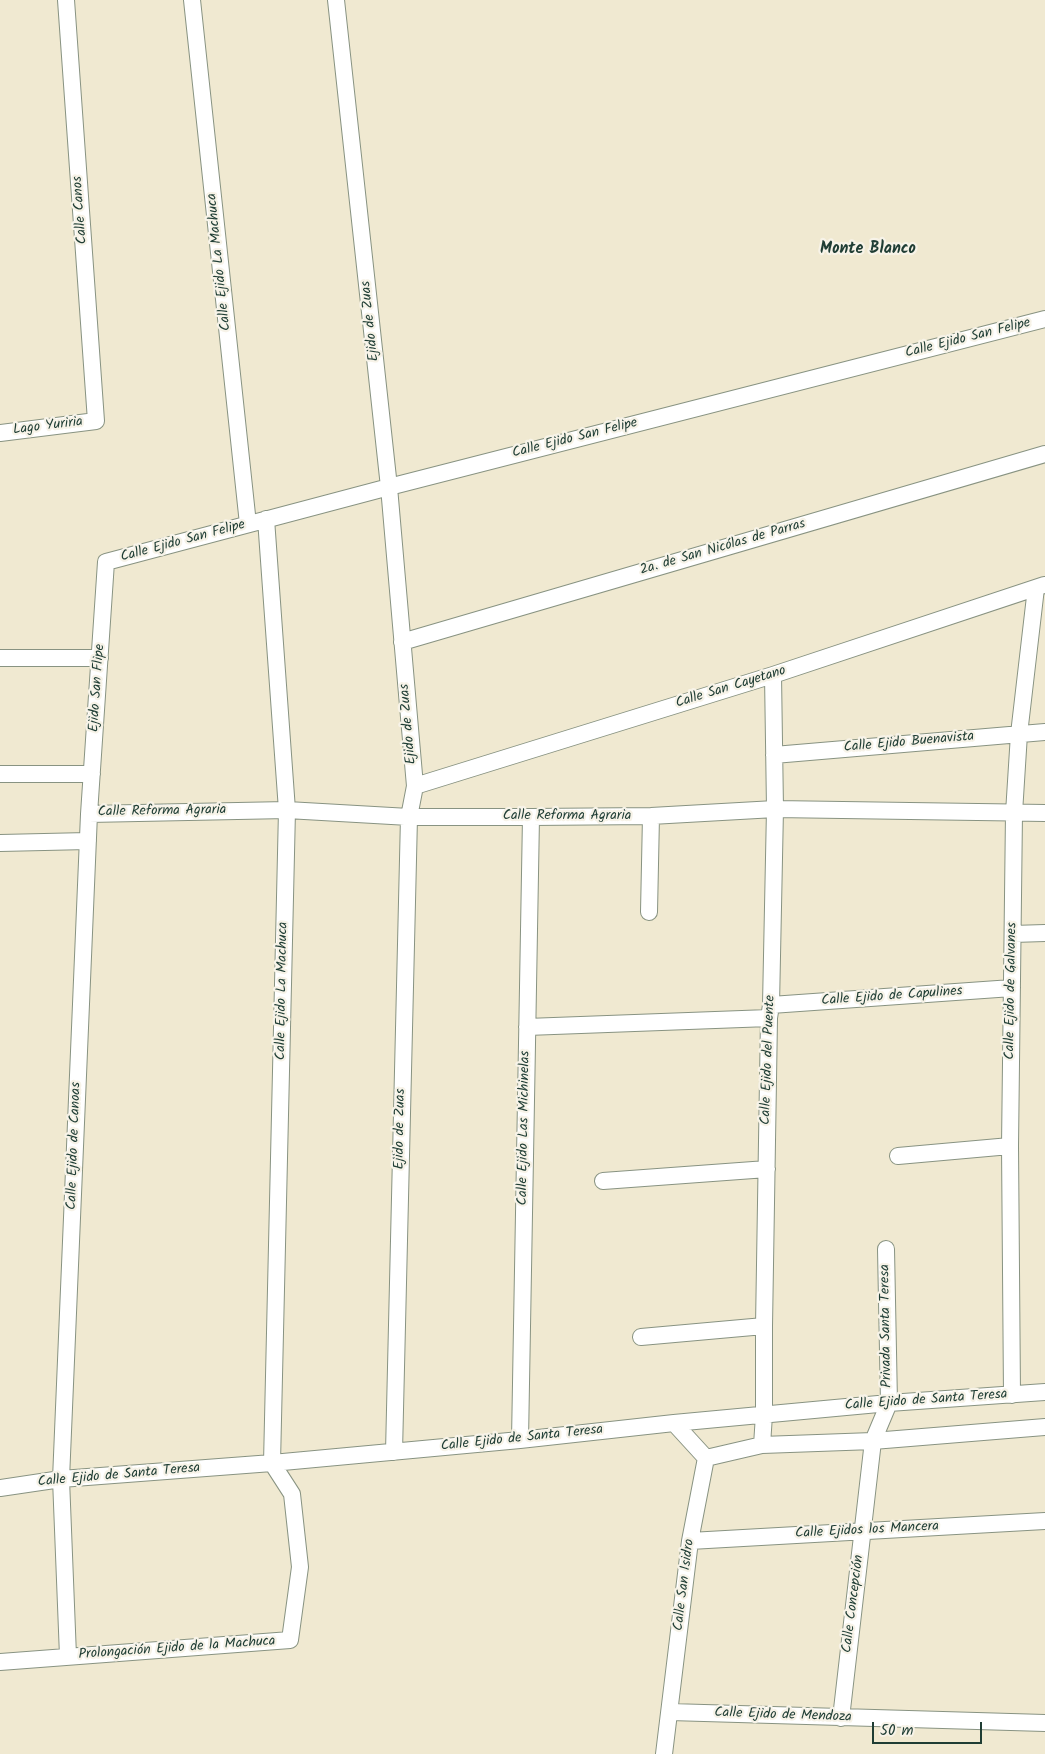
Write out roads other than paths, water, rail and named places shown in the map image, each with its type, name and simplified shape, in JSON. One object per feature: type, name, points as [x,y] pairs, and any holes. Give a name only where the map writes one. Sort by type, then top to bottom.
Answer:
[{"type":"street","name":"Calle Canos","points":[[66,0],[96,420]]},
{"type":"street","name":"Calle Ejido La Machuca","points":[[192,0],[248,524]]},
{"type":"street","name":"Ejido de Zuas","points":[[336,0],[389,487],[415,786],[409,816],[394,1452]]},
{"type":"street","name":"Calle Ejido San Felipe","points":[[106,562],[389,487],[1045,319]]},
{"type":"street","name":"Lago Yuriria","points":[[0,433],[96,420]]},
{"type":"street","name":"2a. de San Nicólas de Parras","points":[[402,642],[1045,454]]},
{"type":"street","name":"Calle Ejido La Machuca","points":[[266,519],[287,810],[272,1463]]},
{"type":"street","name":"Ejido San Flipe","points":[[89,814],[106,562]]},
{"type":"street","name":"Calle San Cayetano","points":[[415,786],[773,675],[1040,586]]},
{"type":"street","name":"Calle Ejido de Galvanes","points":[[1012,1395],[1010,1146],[1014,813],[1019,734],[1040,586]]},
{"type":"street","points":[[0,658],[100,658]]},
{"type":"street","name":"Calle Ejido del Puente","points":[[762,1445],[775,809],[773,675]]},
{"type":"street","name":"Calle Ejido Buenavista","points":[[774,755],[1045,732]]},
{"type":"street","points":[[0,774],[92,774]]},
{"type":"street","name":"Calle Reforma Agraria","points":[[89,814],[287,810],[409,816],[531,817],[651,816],[775,809],[1045,813]]},
{"type":"street","name":"Calle Ejido de Canoas","points":[[68,1656],[61,1479],[89,814]]},
{"type":"street","points":[[649,912],[651,816]]},
{"type":"street","name":"Calle Ejido Las Michinelas","points":[[520,1440],[531,817]]},
{"type":"street","points":[[0,843],[88,841]]},
{"type":"street","points":[[1013,934],[1045,933]]},
{"type":"street","name":"Calle Ejido de Capulines","points":[[527,1026],[770,1012],[1012,988]]},
{"type":"street","points":[[898,1156],[1010,1146]]},
{"type":"street","points":[[603,1181],[767,1169]]},
{"type":"street","name":"Privada Santa Teresa","points":[[886,1249],[889,1403]]},
{"type":"street","points":[[641,1337],[764,1326]]},
{"type":"street","name":"Calle Ejido de Santa Teresa","points":[[0,1488],[61,1479],[394,1452],[889,1403],[1045,1392]]},
{"type":"street","name":"Calle Concepción","points":[[841,1718],[873,1441],[889,1403]]},
{"type":"street","points":[[674,1423],[706,1458],[762,1445],[873,1441],[1045,1427]]},
{"type":"street","name":"Calle San Isidro","points":[[664,1754],[690,1541],[706,1458]]},
{"type":"street","name":"Prolongación Ejido de la Machuca","points":[[0,1662],[290,1640],[300,1567],[292,1494],[272,1463]]},
{"type":"street","name":"Calle Ejidos los Mancera","points":[[690,1541],[1045,1521]]},
{"type":"street","name":"Calle Ejido de Mendoza","points":[[670,1712],[1045,1722]]},
{"type":"district","name":"Monte Blanco","points":[[868,250]]}]
